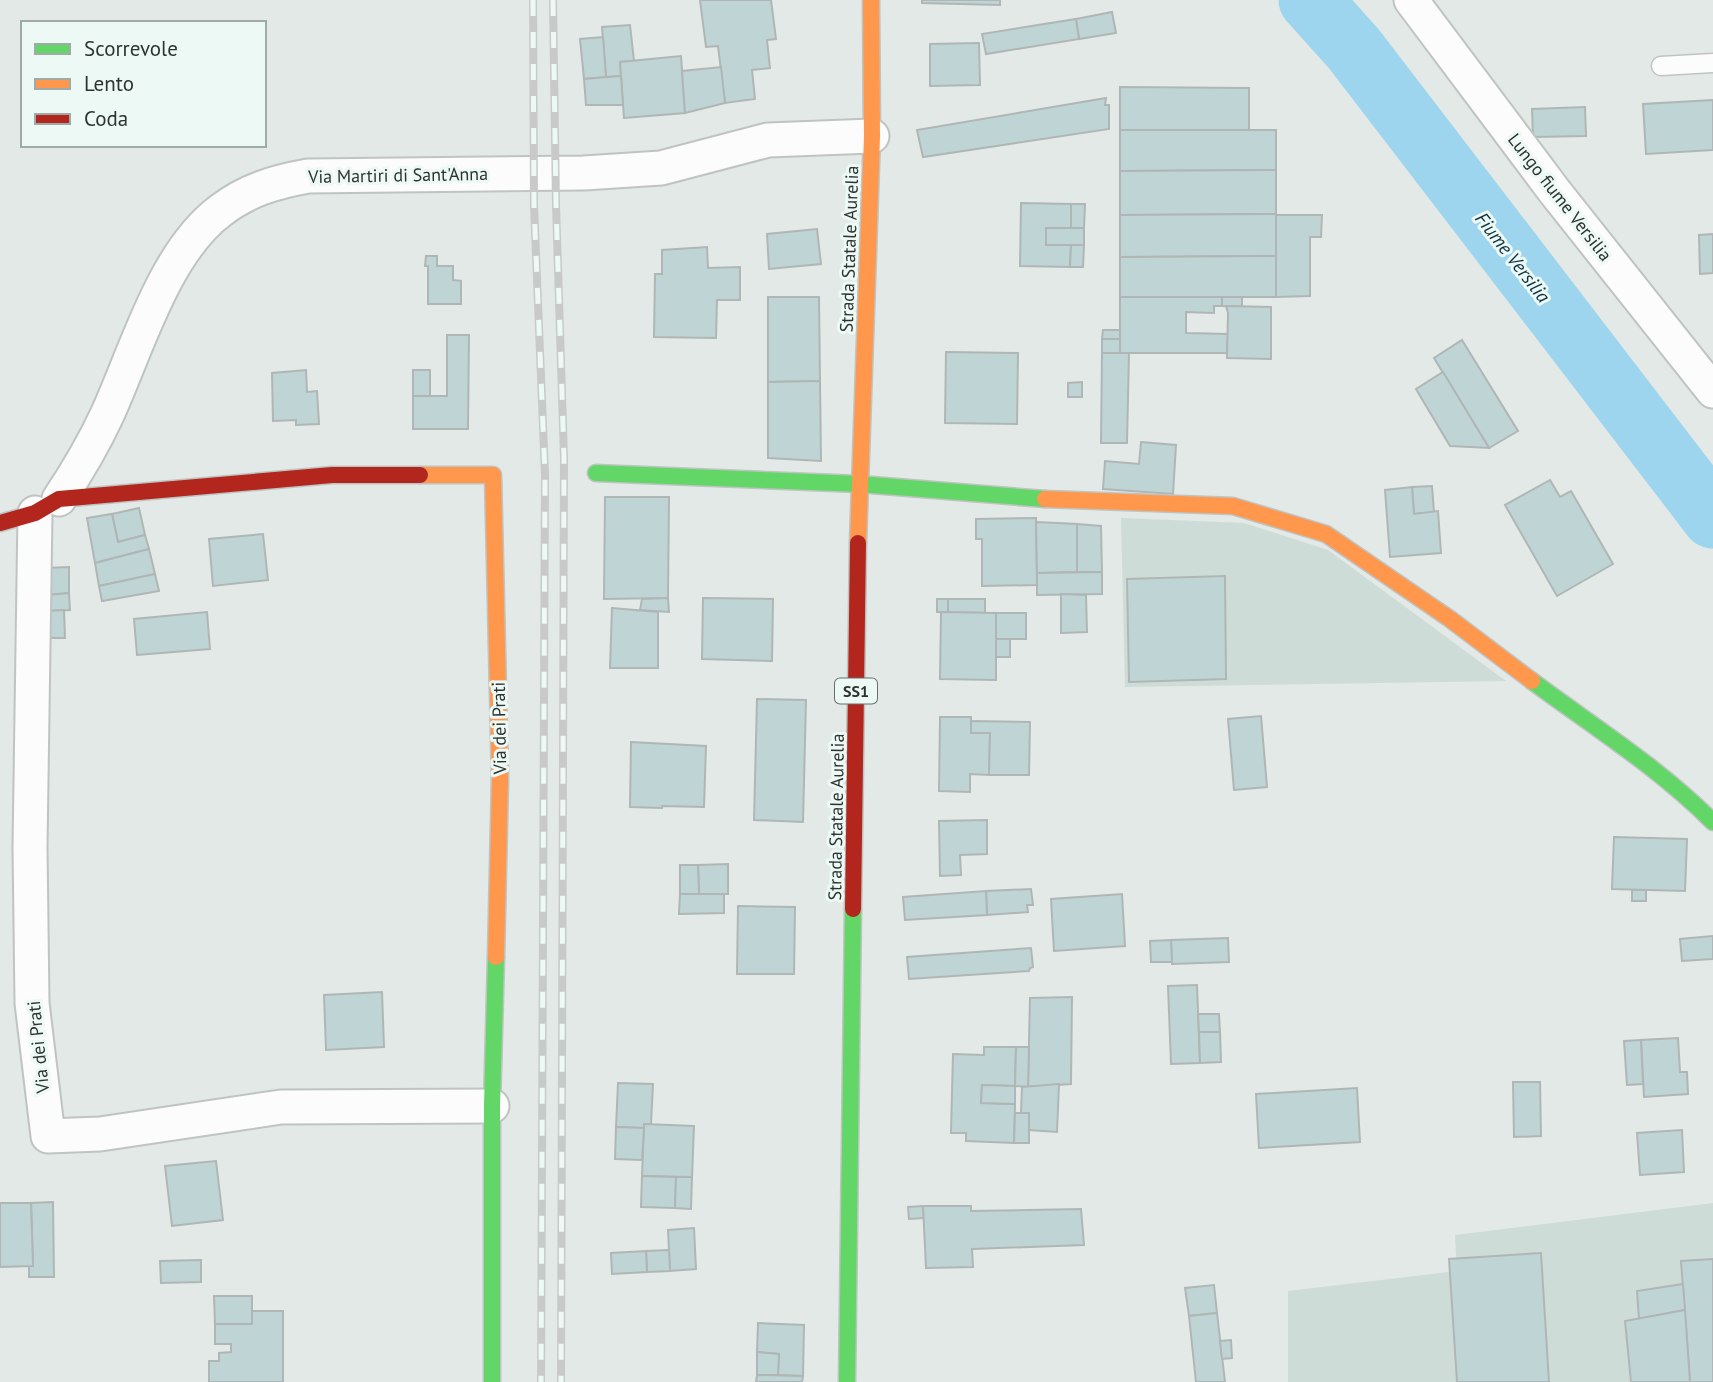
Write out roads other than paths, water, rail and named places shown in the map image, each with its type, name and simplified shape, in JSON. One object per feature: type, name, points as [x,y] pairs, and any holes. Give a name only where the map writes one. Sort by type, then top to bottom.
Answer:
[{"type":"street","name":"Strada Statale Aurelia","points":[[847,1382],[859,484],[872,136],[871,0]]},
{"type":"street","name":"Lungo fiume Versilia","points":[[1411,0],[1555,192],[1713,391]]},
{"type":"street","name":"Via Martiri di Sant'Anna","points":[[47,506],[86,458],[177,259],[199,230],[247,193],[273,182],[308,176],[584,173],[661,167],[768,140],[872,136]]},
{"type":"street","points":[[596,473],[859,484],[1025,498],[1233,506],[1285,520],[1326,534],[1450,619],[1583,719],[1625,746],[1692,801],[1713,822]]},
{"type":"street","name":"Via dei Prati","points":[[492,1106],[281,1107],[100,1134],[48,1136],[32,1003],[30,847],[47,506],[332,475],[493,475],[500,779],[492,1106],[492,1382]]},
{"type":"street","points":[[0,523],[47,506]]},
{"type":"lane","points":[[1661,66],[1713,63]]},
{"type":"waterway","name":"Fiume Versilia","points":[[1310,0],[1354,49],[1713,517]]},
{"type":"railway","points":[[533,0],[534,205],[545,475],[541,1382]]},
{"type":"railway","points":[[553,0],[564,458],[561,1382]]}]
